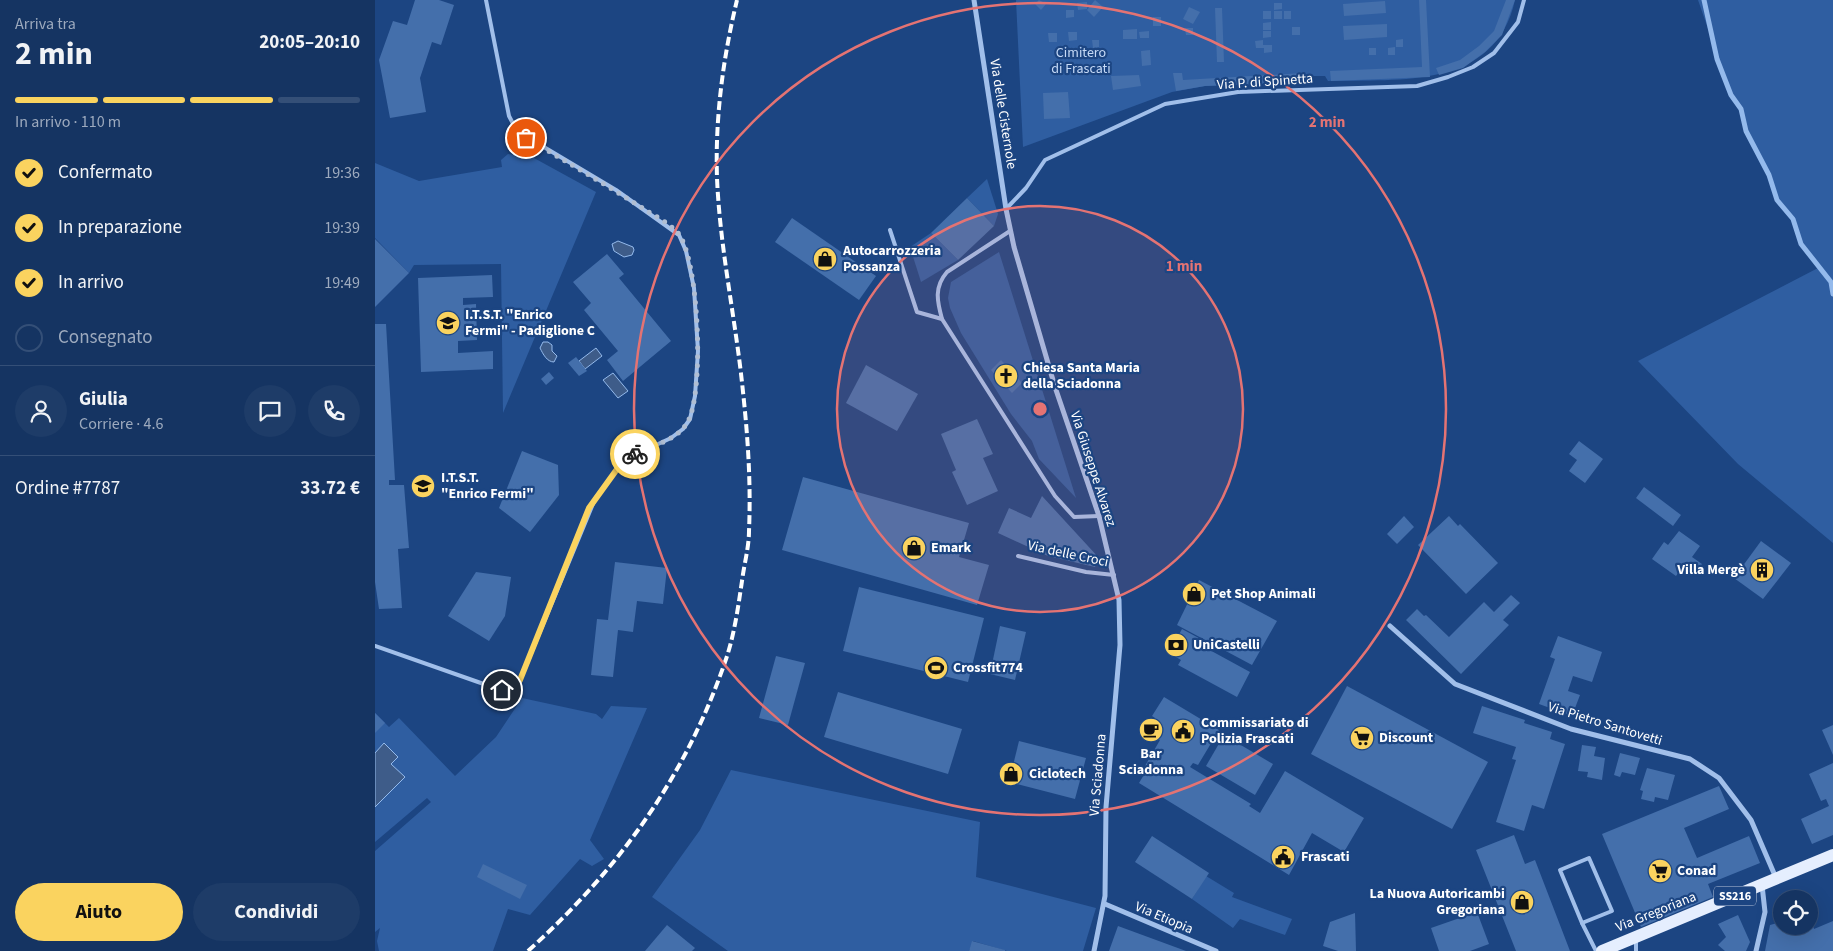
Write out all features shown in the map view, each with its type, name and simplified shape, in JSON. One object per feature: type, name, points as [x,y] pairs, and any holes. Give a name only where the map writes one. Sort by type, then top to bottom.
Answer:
[{"type":"main road","name":"Via Gregoriana","points":[[1601,951],[1833,856]]},
{"type":"street","name":"Via delle Cisternole","points":[[974,0],[1010,231]]},
{"type":"street","name":"Via Giuseppe Alvarez","points":[[1010,231],[1055,387],[1099,516],[1119,600]]},
{"type":"street","name":"Via Sciadonna","points":[[1094,951],[1105,904],[1106,807],[1120,644],[1119,600]]},
{"type":"street","name":"Via Pietro Santovetti","points":[[1390,626],[1455,684],[1571,729],[1690,759],[1719,778],[1751,820],[1777,879]]},
{"type":"street","points":[[1756,951],[1765,912],[1762,885]]},
{"type":"street","name":"Via Etiopia","points":[[1105,904],[1216,951]]},
{"type":"lane","points":[[375,646],[502,690],[513,688],[518,683],[595,499],[624,460],[671,438],[683,428],[692,412],[695,396],[697,351],[695,306],[690,271],[681,238],[670,226],[616,190],[517,132],[509,116],[486,0]]},
{"type":"lane","name":"Via P. di Spinetta","points":[[1006,210],[1026,188],[1045,160],[1165,104],[1238,92],[1417,86],[1473,67],[1494,53],[1518,22],[1524,0]]},
{"type":"lane","points":[[891,230],[917,312],[942,319]]},
{"type":"lane","points":[[1010,231],[947,272],[940,280],[937,291],[942,319],[1055,496],[1074,517],[1099,516]]},
{"type":"lane","name":"Via delle Croci","points":[[1018,556],[1086,572],[1114,575]]},
{"type":"lane","points":[[1582,923],[1612,911],[1589,858],[1560,870],[1582,923],[1596,951]]},
{"type":"lane","points":[[1636,936],[1636,951]]},
{"type":"green space","name":"Cimitero di Frascati","points":[[1016,0],[1515,0],[1504,29],[1487,50],[1466,65],[1441,74],[1385,80],[1328,81],[1325,76],[1312,76],[1308,82],[1205,86],[1172,92],[1023,147]]},
{"type":"green space","points":[[1698,0],[1833,0],[1833,543],[1738,464],[1638,361],[1818,268],[1801,244],[1793,219],[1778,204],[1769,175],[1746,131],[1741,109],[1731,95]]},
{"type":"green space","points":[[508,154],[534,158],[596,192],[503,413],[501,264],[414,265],[409,273],[375,238],[375,163],[419,181],[502,167],[501,160]]},
{"type":"green space","points":[[987,179],[998,214],[994,226],[967,198]]},
{"type":"green space","points":[[931,233],[958,260],[921,282],[910,247]]},
{"type":"green space","points":[[999,252],[1076,498],[1039,459],[1032,441],[1011,414],[961,333],[950,308],[948,298],[951,282]]},
{"type":"green space","points":[[522,698],[596,714],[602,719],[611,706],[647,708],[590,840],[604,859],[592,866],[580,859],[530,915],[508,909],[493,951],[379,951],[377,941],[380,928],[375,932],[375,851],[431,802],[427,798],[375,842],[375,713],[389,727],[399,718],[455,776],[496,737]]},
{"type":"green space","points":[[731,770],[980,822],[976,877],[1096,908],[1083,951],[1007,951],[973,941],[969,951],[728,951],[652,897],[700,830]]},
{"type":"green space","points":[[1206,876],[1234,893],[1232,897],[1292,919],[1285,935],[1240,919],[1233,928],[1192,899]]},
{"type":"shaded area","points":[[618,241],[633,247],[632,255],[624,257],[614,251],[612,244]]},
{"type":"shaded area","points":[[543,342],[548,342],[552,345],[552,351],[557,356],[554,362],[547,359],[542,353],[540,348]]},
{"type":"shaded area","points":[[596,348],[602,356],[585,369],[579,361]]},
{"type":"shaded area","points":[[613,373],[628,391],[618,398],[603,380]]},
{"type":"shaded area","points":[[384,743],[398,757],[391,764],[405,777],[375,807],[375,753]]},
{"type":"building","points":[[415,0],[439,0],[454,5],[441,45],[432,42],[420,78],[426,112],[390,118],[379,60],[393,21],[407,25]]},
{"type":"building","points":[[1039,0],[1046,4],[1041,10],[1035,4]]},
{"type":"building","points":[[1095,0],[1103,7],[1094,17],[1087,10]]},
{"type":"building","points":[[1419,0],[1426,0],[1430,77],[1331,81],[1330,71],[1422,67]]},
{"type":"building","points":[[1506,0],[1515,0],[1502,35],[1485,52],[1463,68],[1439,75],[1436,68],[1460,60],[1479,46],[1494,31]]},
{"type":"building","points":[[1385,1],[1386,13],[1344,16],[1343,4]]},
{"type":"building","points":[[1087,2],[1087,9],[1078,10],[1077,3]]},
{"type":"building","points":[[1274,3],[1282,3],[1282,9],[1274,10]]},
{"type":"building","points":[[1189,7],[1200,12],[1193,24],[1183,19]]},
{"type":"building","points":[[1215,8],[1222,8],[1224,62],[1217,62]]},
{"type":"building","points":[[1066,10],[1074,10],[1074,17],[1066,18]]},
{"type":"building","points":[[1263,11],[1271,11],[1271,19],[1263,19]]},
{"type":"building","points":[[1274,11],[1282,11],[1282,19],[1274,19]]},
{"type":"building","points":[[1284,11],[1291,11],[1291,19],[1284,19]]},
{"type":"building","points":[[1153,17],[1161,17],[1161,26],[1153,26]]},
{"type":"building","points":[[1271,22],[1271,30],[1263,30],[1263,23]]},
{"type":"building","points":[[1387,24],[1387,37],[1344,40],[1343,26]]},
{"type":"building","points":[[1292,27],[1300,27],[1300,35],[1292,35]]},
{"type":"building","points":[[1185,28],[1193,28],[1193,35],[1186,35]]},
{"type":"building","points":[[1137,29],[1137,39],[1123,39],[1123,30]]},
{"type":"building","points":[[1149,31],[1149,38],[1140,38],[1139,32]]},
{"type":"building","points":[[1263,31],[1271,31],[1271,37],[1263,38]]},
{"type":"building","points":[[1068,32],[1077,32],[1077,40],[1069,41]]},
{"type":"building","points":[[1048,33],[1057,33],[1057,42],[1049,42]]},
{"type":"building","points":[[1403,39],[1403,47],[1396,47],[1396,40]]},
{"type":"building","points":[[1092,40],[1099,40],[1099,47],[1093,48]]},
{"type":"building","points":[[1263,40],[1263,45],[1272,45],[1272,52],[1264,53],[1264,48],[1256,48],[1255,41]]},
{"type":"building","points":[[1395,47],[1395,55],[1388,55],[1388,48]]},
{"type":"building","points":[[1369,48],[1376,48],[1376,55],[1369,55]]},
{"type":"building","points":[[1150,50],[1151,65],[1142,66],[1141,51]]},
{"type":"building","points":[[1173,73],[1182,73],[1183,80],[1304,73],[1304,82],[1205,86],[1176,91]]},
{"type":"building","points":[[1139,75],[1141,86],[1113,90],[1111,76]]},
{"type":"building","points":[[1068,92],[1070,118],[1044,119],[1043,93]]},
{"type":"building","points":[[967,198],[994,226],[958,260],[931,233]]},
{"type":"building","name":"Autocarrozzeria Possanza","points":[[792,218],[876,276],[859,300],[775,242]]},
{"type":"building","points":[[375,239],[409,273],[375,307]]},
{"type":"building","points":[[607,254],[624,274],[619,278],[671,341],[623,381],[607,360],[618,351],[584,310],[591,303],[573,282]]},
{"type":"building","name":"I.T.S.T. \"Enrico Fermi\" - Padiglione C","points":[[492,275],[493,297],[463,298],[463,305],[476,304],[477,340],[458,341],[458,353],[493,351],[493,369],[421,372],[418,278]]},
{"type":"building","points":[[375,324],[386,324],[395,480],[389,480],[389,485],[404,485],[409,548],[398,549],[402,608],[379,609],[375,582]]},
{"type":"building","points":[[576,357],[587,371],[579,376],[568,363]]},
{"type":"building","name":"Chiesa Santa Maria della Sciadonna","points":[[1001,360],[1022,383],[1012,393],[991,370]]},
{"type":"building","points":[[866,365],[918,394],[897,431],[846,403]]},
{"type":"building","points":[[549,372],[554,378],[546,385],[541,379]]},
{"type":"building","points":[[977,419],[993,454],[983,458],[998,491],[967,505],[952,472],[956,470],[941,434]]},
{"type":"building","points":[[1579,441],[1603,459],[1585,483],[1569,471],[1577,460],[1569,454]]},
{"type":"building","points":[[522,451],[558,465],[559,495],[530,532],[499,508]]},
{"type":"building","points":[[803,477],[969,523],[959,557],[989,565],[977,605],[782,550]]},
{"type":"building","points":[[1644,487],[1681,515],[1673,526],[1636,498]]},
{"type":"building","points":[[1042,496],[1099,558],[1095,567],[1048,556],[998,533],[1009,508],[1031,518]]},
{"type":"building","points":[[1404,516],[1414,527],[1397,544],[1387,534]]},
{"type":"building","points":[[1449,516],[1458,526],[1460,524],[1498,563],[1466,594],[1418,545]]},
{"type":"building","points":[[1679,531],[1700,546],[1692,557],[1702,564],[1695,574],[1683,566],[1676,576],[1652,559],[1664,542],[1668,545]]},
{"type":"building","name":"Villa Mergè","points":[[1761,541],[1791,563],[1763,599],[1734,578]]},
{"type":"building","points":[[615,562],[667,568],[663,604],[637,601],[633,632],[618,630],[613,677],[591,675],[597,619],[608,620]]},
{"type":"building","points":[[476,572],[511,577],[505,616],[489,641],[448,616]]},
{"type":"building","points":[[1199,580],[1277,621],[1252,665],[1177,625]]},
{"type":"building","points":[[859,587],[984,618],[968,682],[843,651]]},
{"type":"building","points":[[1511,595],[1520,603],[1503,620],[1509,625],[1461,674],[1406,620],[1417,609],[1449,637],[1484,602],[1494,612]]},
{"type":"building","points":[[1000,626],[1026,632],[1015,680],[990,674]]},
{"type":"building","points":[[1182,629],[1208,643],[1206,648],[1250,672],[1237,697],[1178,665],[1181,660],[1169,653]]},
{"type":"building","points":[[1558,636],[1602,652],[1592,682],[1573,676],[1568,691],[1580,695],[1572,716],[1539,704],[1555,659],[1550,657]]},
{"type":"building","points":[[776,656],[805,663],[788,725],[759,718]]},
{"type":"building","points":[[1347,686],[1488,762],[1452,829],[1311,754]]},
{"type":"building","points":[[838,692],[962,729],[948,774],[824,737]]},
{"type":"building","points":[[1164,697],[1219,730],[1198,765],[1193,763],[1190,767],[1251,804],[1249,806],[1260,813],[1285,771],[1364,818],[1344,852],[1312,833],[1289,875],[1139,783],[1148,768],[1145,766],[1160,740],[1147,732],[1155,718],[1152,716]]},
{"type":"building","points":[[1482,706],[1525,720],[1524,723],[1552,732],[1550,739],[1565,744],[1544,809],[1532,805],[1524,831],[1496,822],[1516,760],[1512,759],[1516,747],[1473,733]]},
{"type":"building","points":[[375,713],[385,723],[375,733]]},
{"type":"building","points":[[1833,725],[1833,755],[1822,730]]},
{"type":"building","points":[[1224,735],[1273,764],[1255,795],[1206,766]]},
{"type":"building","points":[[1019,741],[1086,758],[1075,799],[1009,782]]},
{"type":"building","points":[[1582,745],[1596,747],[1594,756],[1605,758],[1602,780],[1587,777],[1588,772],[1578,771]]},
{"type":"building","points":[[1620,753],[1640,758],[1635,775],[1622,772],[1620,777],[1614,775]]},
{"type":"building","points":[[1833,763],[1833,835],[1812,844],[1801,819],[1829,806],[1826,799],[1821,801],[1809,774]]},
{"type":"building","points":[[1647,768],[1675,775],[1668,800],[1655,797],[1654,802],[1641,799],[1643,791],[1640,790]]},
{"type":"building","name":"Conad","points":[[1719,786],[1729,809],[1684,828],[1697,858],[1749,836],[1760,863],[1708,884],[1713,897],[1641,927],[1602,834]]},
{"type":"building","points":[[1514,835],[1525,864],[1535,860],[1570,951],[1516,951],[1476,850]]},
{"type":"building","points":[[1152,836],[1209,873],[1192,899],[1135,862]]},
{"type":"building","points":[[483,864],[527,885],[520,899],[477,877]]},
{"type":"building","points":[[1477,912],[1489,944],[1470,951],[1439,951],[1431,928]]},
{"type":"building","points":[[1355,913],[1356,951],[1338,951],[1323,946],[1330,922]]},
{"type":"building","points":[[1738,915],[1750,942],[1746,951],[1725,951],[1718,945],[1726,937],[1718,924]]},
{"type":"building","points":[[1833,921],[1833,951],[1765,951],[1770,925],[1773,924],[1773,935],[1818,935],[1818,927]]},
{"type":"building","points":[[667,925],[695,948],[692,951],[645,951]]},
{"type":"building","points":[[1118,926],[1186,951],[1109,951]]},
{"type":"building","points":[[972,941],[1005,950],[1005,951],[969,951]]},
{"type":"waterway","points":[[1704,0],[1717,59],[1731,95],[1741,109],[1746,131],[1769,175],[1777,200],[1793,219],[1801,244],[1831,282],[1833,294]]},
{"type":"railway","points":[[528,951],[592,888],[646,819],[690,745],[709,704],[725,662],[733,633],[748,543],[750,514],[749,479],[740,365],[721,232],[717,178],[717,133],[721,88],[737,0]]},
{"type":"way so far","points":[[526,138],[616,190],[674,230],[683,242],[693,288],[697,334],[697,379],[694,405],[689,419],[683,428],[671,438],[635,454]]},
{"type":"place","name":"Autocarrozzeria Possanza","points":[[825,259]]},
{"type":"place","name":"I.T.S.T. \"Enrico Fermi\" - Padiglione C","points":[[448,323]]},
{"type":"place","name":"Chiesa Santa Maria della Sciadonna","points":[[1006,376]]},
{"type":"place","name":"I.T.S.T. \"Enrico Fermi\"","points":[[423,486]]},
{"type":"place","name":"Emark","points":[[914,548]]},
{"type":"place","name":"Villa Mergè","points":[[1762,570]]},
{"type":"place","name":"Pet Shop Animali","points":[[1194,594]]},
{"type":"place","name":"UniCastelli","points":[[1176,645]]},
{"type":"place","name":"Crossfit774","points":[[936,668]]},
{"type":"place","name":"Bar Sciadonna","points":[[1151,730]]},
{"type":"place","name":"Commissariato di Polizia Frascati","points":[[1183,731]]},
{"type":"place","name":"Discount","points":[[1362,738]]},
{"type":"place","name":"Ciclotech","points":[[1011,774]]},
{"type":"place","name":"Frascati","points":[[1283,857]]},
{"type":"place","name":"Conad","points":[[1660,871]]},
{"type":"place","name":"La Nuova Autoricambi Gregoriana","points":[[1522,902]]},
{"type":"route","points":[[502,690],[513,688],[520,680],[585,518],[595,499],[624,460],[635,454]]}]
